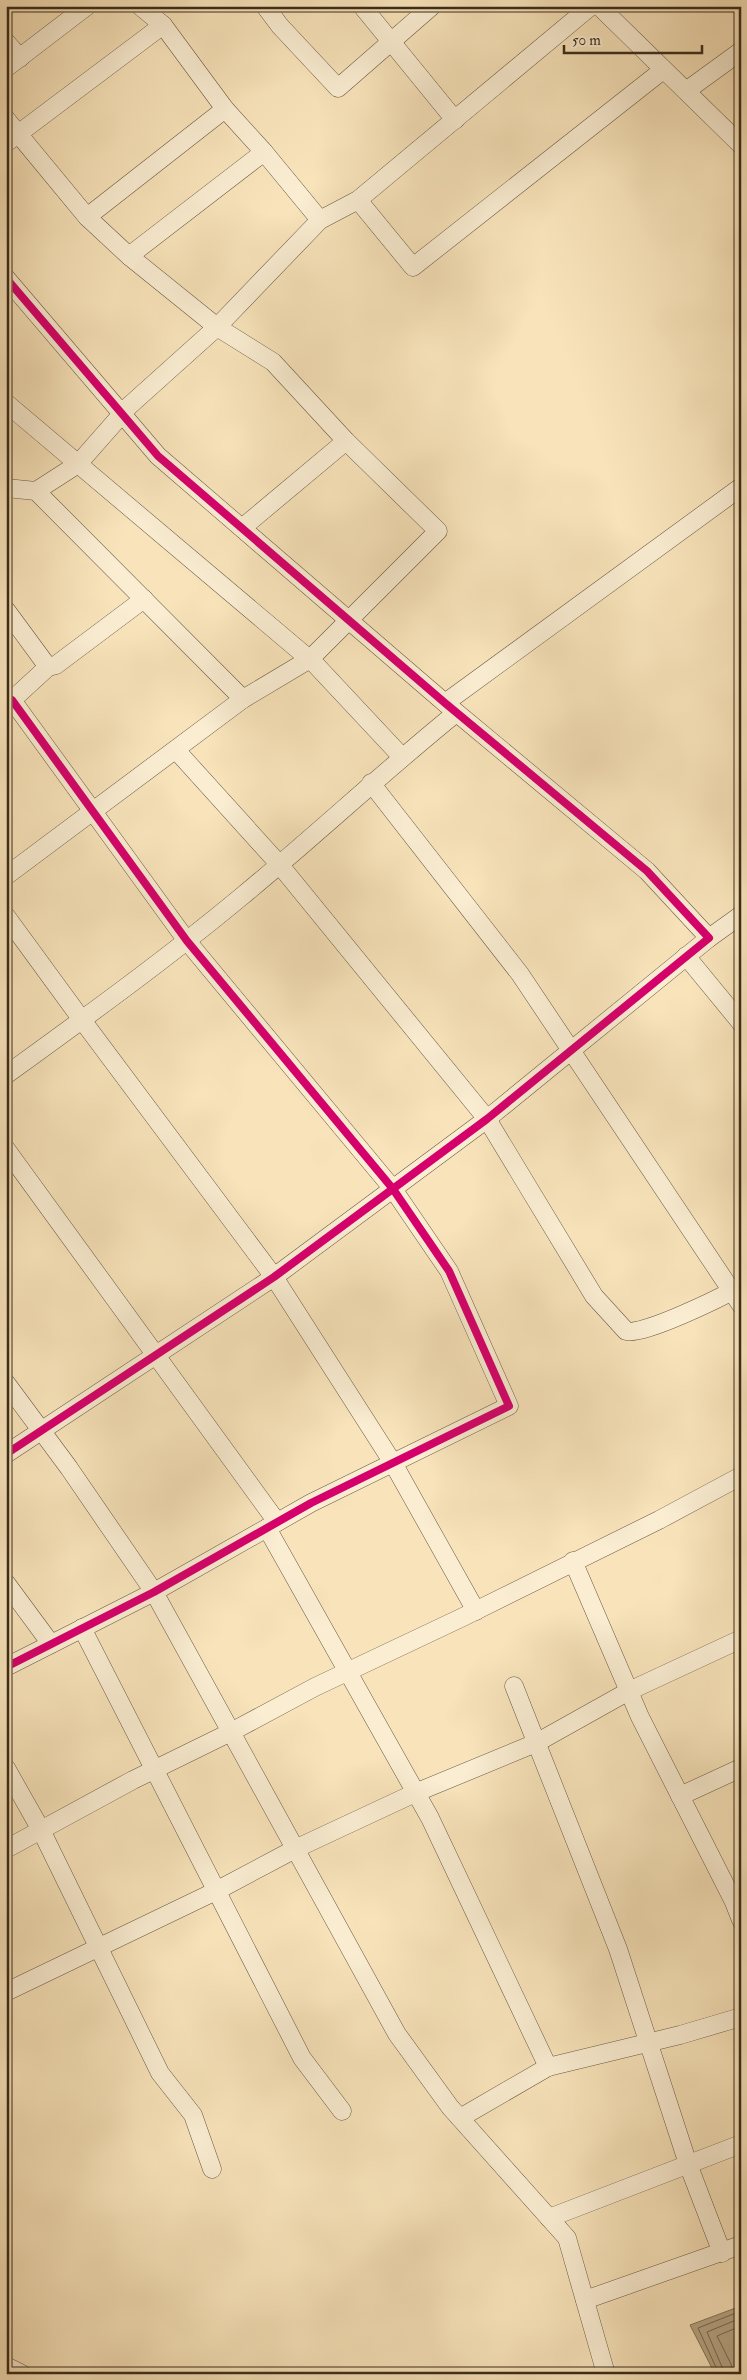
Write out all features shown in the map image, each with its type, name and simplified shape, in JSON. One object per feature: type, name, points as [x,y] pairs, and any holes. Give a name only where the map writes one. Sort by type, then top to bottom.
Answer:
[{"type":"street","points":[[6,42],[13,63],[88,6]]},
{"type":"street","points":[[140,6],[163,26],[225,109],[264,152],[320,220]]},
{"type":"street","points":[[265,6],[280,26],[338,88],[432,6]]},
{"type":"street","points":[[362,6],[456,120]]},
{"type":"street","points":[[6,488],[36,491],[78,464],[122,414],[216,327],[320,220],[358,200],[592,6]]},
{"type":"street","points":[[598,6],[741,145]]},
{"type":"street","points":[[12,138],[163,26]]},
{"type":"street","points":[[686,91],[741,51]]},
{"type":"street","points":[[358,200],[413,267],[664,70]]},
{"type":"street","points":[[88,217],[225,109]]},
{"type":"street","points":[[6,119],[12,138],[88,217],[129,256],[216,327],[273,362],[346,441],[438,531],[310,659],[243,699],[93,813],[6,876]]},
{"type":"street","points":[[129,256],[264,152]]},
{"type":"street","points":[[6,278],[158,456],[451,708],[647,872],[708,938]]},
{"type":"street","points":[[6,402],[310,659],[402,757]]},
{"type":"street","points":[[242,528],[346,441]]},
{"type":"street","points":[[6,1075],[148,973],[279,864],[402,757],[451,708],[741,487]]},
{"type":"street","points":[[36,491],[243,699]]},
{"type":"street","points":[[6,1667],[154,1592],[312,1502],[509,1406],[449,1271],[393,1189],[187,940],[9,701],[48,667],[56,665],[144,599]]},
{"type":"street","points":[[6,610],[48,667]]},
{"type":"street","points":[[176,750],[279,864],[487,1119],[594,1296],[626,1331],[632,1333],[651,1328],[738,1294],[520,974],[372,783]]},
{"type":"street","points":[[6,1454],[274,1277],[487,1119],[708,938],[741,915]]},
{"type":"street","points":[[6,916],[274,1277],[392,1463],[476,1610]]},
{"type":"street","points":[[686,956],[741,1023]]},
{"type":"street","points":[[6,1149],[155,1355],[272,1525],[347,1672],[430,1818],[548,2067]]},
{"type":"street","points":[[6,1384],[154,1592],[397,2034],[460,2118],[567,2238],[606,2374]]},
{"type":"street","points":[[6,1849],[154,1770],[347,1672],[659,1520],[741,1476]]},
{"type":"street","points":[[573,1561],[629,1691],[734,1902],[741,1920]]},
{"type":"street","points":[[6,1583],[51,1644]]},
{"type":"street","points":[[82,1628],[302,2058],[342,2111]]},
{"type":"street","points":[[6,1992],[216,1891],[295,1849],[415,1793],[536,1743],[629,1691],[741,1639]]},
{"type":"street","points":[[514,1686],[618,1949],[688,2164],[722,2253]]},
{"type":"street","points":[[6,1768],[41,1830],[160,2073],[193,2115],[212,2168]]},
{"type":"street","points":[[680,1796],[741,1768]]},
{"type":"street","points":[[460,2118],[548,2067],[741,2017]]},
{"type":"street","points":[[548,2218],[741,2144]]},
{"type":"street","points":[[585,2300],[741,2245]]},
{"type":"street","points":[[6,2366],[22,2374]]},
{"type":"water","points":[[741,2306],[741,2374],[715,2374],[690,2325]]},
{"type":"cycle path","points":[[6,278],[158,456],[445,703],[647,871],[709,938],[487,1119],[274,1277],[6,1454]]},
{"type":"cycle path","points":[[6,703],[12,700],[187,941],[393,1189],[449,1271],[509,1406],[311,1503],[154,1592],[6,1667]]}]
